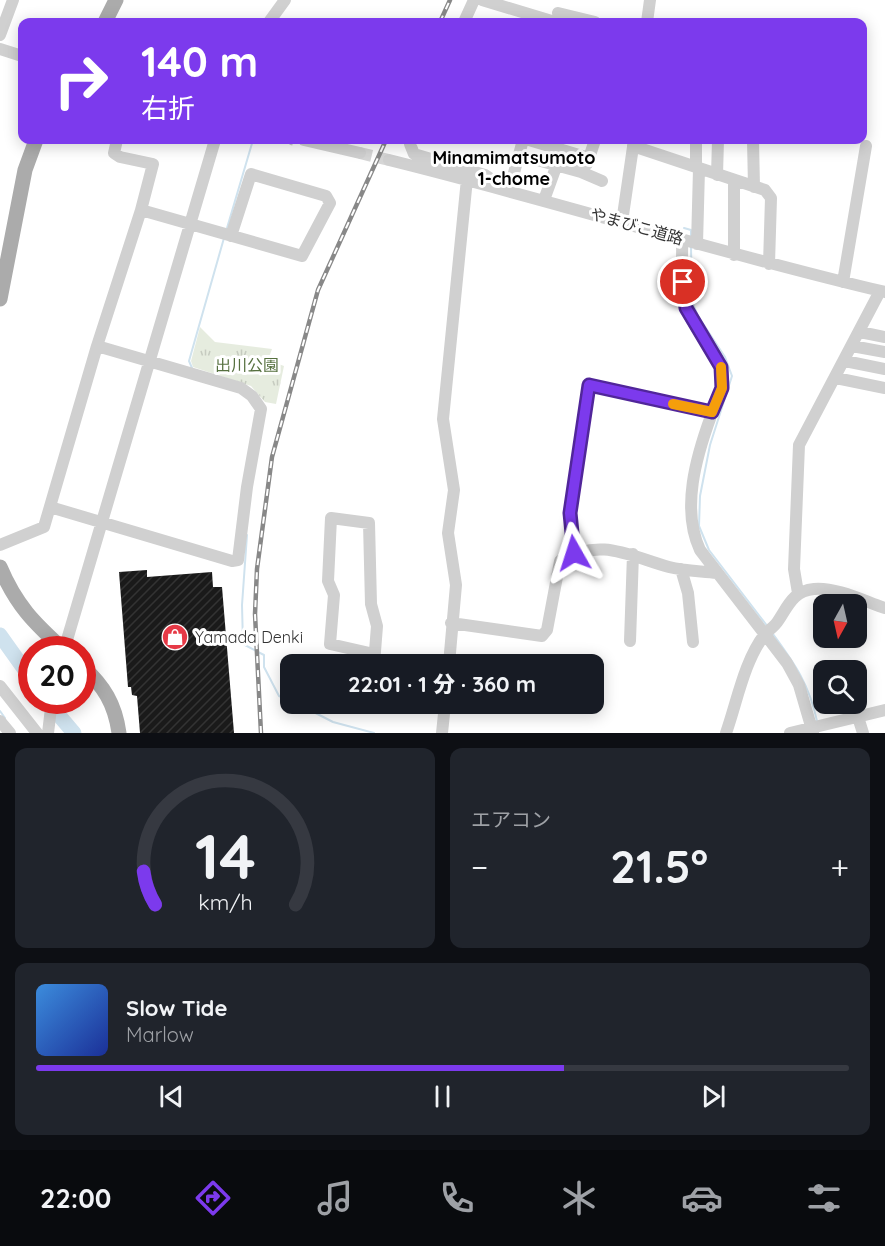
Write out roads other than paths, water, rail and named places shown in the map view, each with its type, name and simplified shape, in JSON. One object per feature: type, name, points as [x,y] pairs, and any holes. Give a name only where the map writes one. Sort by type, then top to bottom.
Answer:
[{"type":"main road","points":[[107,18],[116,0]]},
{"type":"main road","points":[[0,299],[25,170],[35,144]]},
{"type":"main road","points":[[0,567],[6,595],[48,636]]},
{"type":"main road","points":[[96,680],[105,689],[116,713],[119,733]]},
{"type":"street","points":[[0,12],[4,0]]},
{"type":"street","points":[[0,35],[13,0]]},
{"type":"street","points":[[272,18],[285,0]]},
{"type":"street","points":[[466,18],[474,0]]},
{"type":"street","points":[[482,0],[576,18]]},
{"type":"street","points":[[648,18],[650,0]]},
{"type":"street","points":[[0,49],[18,55]]},
{"type":"street","points":[[0,545],[44,527],[97,346],[141,210],[153,164],[120,157],[114,153],[116,144]]},
{"type":"street","points":[[68,636],[214,144]]},
{"type":"street","points":[[321,144],[360,153]]},
{"type":"street","points":[[410,144],[414,154],[485,175],[509,190],[521,144]]},
{"type":"street","points":[[542,144],[589,158]]},
{"type":"street","points":[[581,172],[594,144]]},
{"type":"street","points":[[622,222],[634,144]]},
{"type":"street","points":[[637,144],[697,168],[765,190],[771,198],[769,264]]},
{"type":"street","points":[[696,144],[697,168],[686,308],[716,357],[723,378],[704,435],[691,508],[693,535],[700,550],[717,573],[770,630],[799,685],[816,729]]},
{"type":"street","points":[[717,175],[718,144]]},
{"type":"street","points":[[753,144],[754,186]]},
{"type":"street","points":[[843,282],[866,146]]},
{"type":"street","points":[[519,155],[581,172],[602,181]]},
{"type":"street","name":"やまびこ道路","points":[[389,160],[509,190],[734,255],[883,292]]},
{"type":"street","points":[[544,200],[556,167]]},
{"type":"street","points":[[141,210],[189,224],[231,236],[302,256],[330,203],[326,196],[251,174],[231,236]]},
{"type":"street","points":[[449,654],[456,585],[448,533],[454,490],[443,419],[467,179]]},
{"type":"street","points":[[734,180],[734,255]]},
{"type":"street","points":[[798,593],[794,569],[799,446],[883,292]]},
{"type":"street","points":[[860,332],[885,337]]},
{"type":"street","points":[[50,507],[232,561],[238,560],[247,487],[261,409],[252,396],[241,388],[97,346]]},
{"type":"street","points":[[852,346],[885,352]]},
{"type":"street","points":[[845,361],[885,369]]},
{"type":"street","points":[[836,378],[885,388]]},
{"type":"street","points":[[574,553],[570,513],[589,385],[712,412]]},
{"type":"street","points":[[330,518],[369,523],[371,604],[377,626],[374,659],[330,644],[334,595],[328,581],[330,518]]},
{"type":"street","points":[[451,623],[542,636],[547,630],[560,561],[574,553],[609,549],[681,569],[717,573]]},
{"type":"street","points":[[630,641],[633,554]]},
{"type":"street","points":[[681,569],[688,593],[693,642]]},
{"type":"street","points":[[726,733],[751,659],[785,606],[798,593],[815,588],[846,595],[885,609]]},
{"type":"street","points":[[0,686],[37,733]]},
{"type":"street","points":[[790,733],[816,729],[885,710]]},
{"type":"street","points":[[48,733],[50,714]]},
{"type":"street","points":[[442,733],[444,714]]},
{"type":"street","points":[[858,717],[863,733]]},
{"type":"street","points":[[0,721],[10,733]]},
{"type":"waterway","points":[[227,228],[252,144]]},
{"type":"waterway","points":[[684,228],[691,230],[691,238]]},
{"type":"waterway","points":[[192,368],[189,361],[224,238]]},
{"type":"waterway","points":[[691,247],[692,302],[698,316],[725,357],[732,376],[710,445],[700,496],[699,526],[709,550],[768,627]]},
{"type":"waterway","points":[[247,535],[242,605],[243,644],[264,655],[264,667],[280,696]]},
{"type":"waterway","points":[[773,634],[800,675],[810,696],[817,721]]},
{"type":"waterway","points":[[0,635],[18,660]]},
{"type":"waterway","points":[[0,711],[5,718]]},
{"type":"waterway","points":[[58,714],[74,733]]},
{"type":"waterway","points":[[317,714],[333,722],[374,733]]},
{"type":"tunnel","points":[[360,153],[389,160]]},
{"type":"railway","points":[[442,18],[450,0]]},
{"type":"railway","points":[[261,733],[255,614],[257,569],[272,457],[318,290],[384,144]]},
{"type":"place","name":"Yamada Denki","points":[[175,637]]},
{"type":"district","name":"Minamimatsumoto 1-chome","points":[[514,168]]},
{"type":"park label","name":"出川公園","points":[[247,365]]}]
